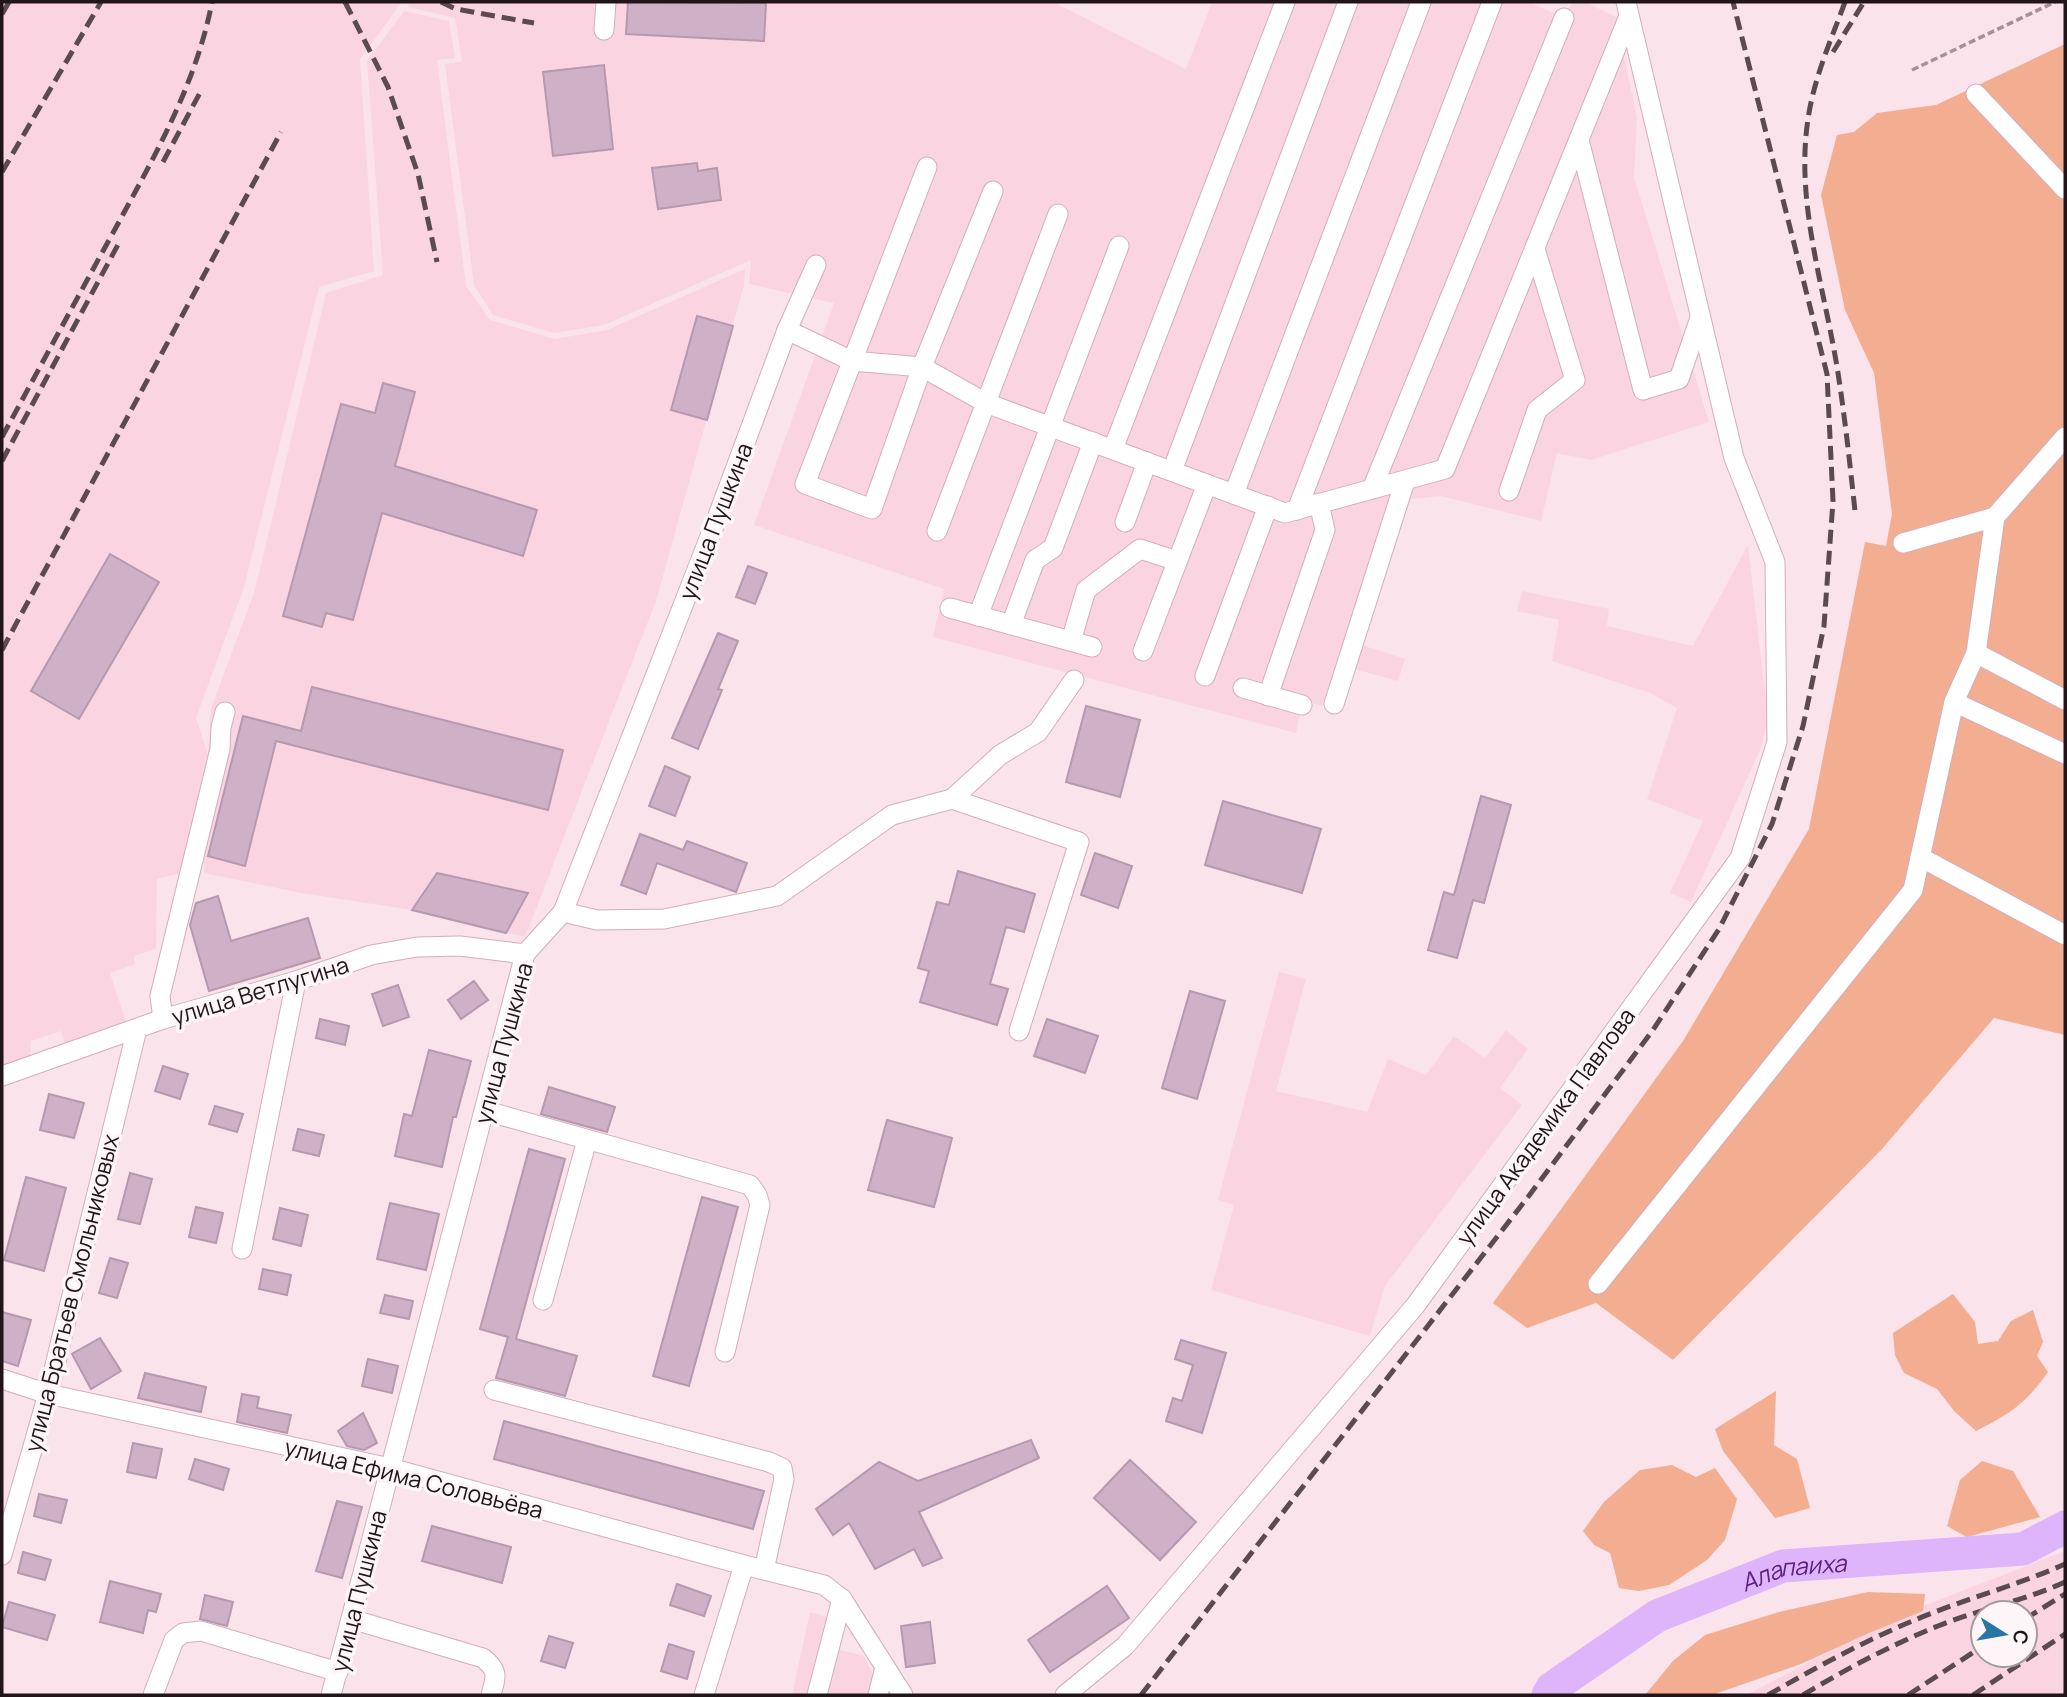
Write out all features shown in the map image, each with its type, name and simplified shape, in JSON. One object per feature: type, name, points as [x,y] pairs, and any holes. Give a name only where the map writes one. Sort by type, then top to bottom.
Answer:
[{"type":"street","points":[[604,30],[606,2]]},
{"type":"street","points":[[1113,449],[1285,2]]},
{"type":"street","points":[[1172,471],[1348,2]]},
{"type":"street","points":[[1234,494],[1421,2]]},
{"type":"street","points":[[1297,510],[1492,2]]},
{"type":"street","points":[[787,330],[852,362],[922,367],[986,402],[1285,513],[1445,469],[1579,140],[1628,9]]},
{"type":"street","name":"улица Академика Павлова","points":[[1065,1695],[1125,1646],[1415,1306],[1740,858],[1777,742],[1775,562],[1734,458],[1628,9]]},
{"type":"street","points":[[1372,489],[1564,18]]},
{"type":"street","points":[[1976,94],[2065,188]]},
{"type":"street","points":[[1579,140],[1643,390],[1679,379],[1700,317]]},
{"type":"street","points":[[927,167],[804,484],[872,509],[922,367],[993,191]]},
{"type":"street","points":[[937,531],[1058,214]]},
{"type":"street","points":[[978,616],[1118,246]]},
{"type":"street","points":[[1509,491],[1537,410],[1576,380],[1535,249]]},
{"type":"street","name":"улица Пушкина","points":[[331,1695],[525,954],[563,912],[716,522],[787,330],[816,265]]},
{"type":"street","points":[[1903,543],[1995,517],[2065,437]]},
{"type":"street","points":[[1012,625],[1035,560],[1053,548],[1093,442]]},
{"type":"street","points":[[1125,523],[1147,462]]},
{"type":"street","points":[[1334,704],[1405,481]]},
{"type":"street","points":[[1143,650],[1207,484]]},
{"type":"street","points":[[1268,696],[1325,530],[1319,503]]},
{"type":"street","points":[[1205,676],[1268,506]]},
{"type":"street","points":[[1598,1284],[1913,890],[1954,702],[1976,653],[1995,517]]},
{"type":"street","points":[[1071,641],[1086,590],[1097,581],[1140,549],[1177,561]]},
{"type":"street","points":[[950,608],[1092,647]]},
{"type":"street","points":[[1976,653],[2065,699]]},
{"type":"street","points":[[563,912],[597,920],[664,919],[777,896],[892,815],[952,799],[1000,755],[1038,732],[1074,680]]},
{"type":"street","points":[[1242,688],[1302,705]]},
{"type":"street","points":[[1954,702],[2065,754]]},
{"type":"street","points":[[163,1019],[160,996],[220,749],[225,712]]},
{"type":"street","points":[[952,799],[1079,842],[1019,1031]]},
{"type":"street","points":[[1920,858],[2065,935]]},
{"type":"street","name":"улица Ветлугина","points":[[2,1076],[163,1019],[296,981],[371,955],[417,947],[460,946],[525,954]]},
{"type":"street","points":[[242,1249],[296,981]]},
{"type":"street","name":"улица Братьев Смольниковых","points":[[2,1555],[48,1394],[138,1030]]},
{"type":"street","points":[[486,1111],[750,1185],[760,1205],[725,1352]]},
{"type":"street","points":[[543,1300],[587,1140]]},
{"type":"street","name":"улица Ефима Соловьёва","points":[[2,1379],[48,1394],[390,1468],[824,1585],[842,1599]]},
{"type":"street","points":[[494,1390],[782,1468],[784,1479],[764,1570]]},
{"type":"street","points":[[704,1695],[744,1565]]},
{"type":"street","points":[[842,1599],[903,1695]]},
{"type":"street","points":[[817,1695],[842,1599]]},
{"type":"street","points":[[351,1619],[483,1658],[493,1666],[496,1677],[491,1695]]},
{"type":"street","points":[[153,1695],[174,1640],[183,1633],[201,1632],[338,1672]]},
{"type":"street","points":[[878,1695],[885,1667]]},
{"type":"path","points":[[1912,70],[2055,2]]},
{"type":"shaded area","points":[[2,2],[402,2],[360,59],[374,271],[319,287],[244,587],[196,718],[208,755],[211,709],[255,590],[326,293],[383,275],[367,61],[404,11],[449,21],[455,58],[437,60],[466,286],[490,320],[555,339],[607,330],[745,269],[744,285],[656,601],[525,937],[412,910],[301,893],[204,873],[208,765],[182,873],[157,879],[156,949],[134,956],[135,964],[110,973],[126,1022],[65,1044],[61,1031],[31,1041],[30,1061],[2,1071]]},
{"type":"shaded area","points":[[409,2],[1053,2],[1186,69],[1212,2],[1529,2],[1564,18],[1572,2],[1585,2],[1616,17],[1637,119],[1634,177],[1709,422],[1591,460],[1557,453],[1541,521],[1441,496],[1389,501],[1346,640],[1405,659],[1398,681],[1336,664],[1322,706],[1303,700],[1296,733],[933,637],[944,589],[754,525],[834,303],[749,284],[751,260],[604,325],[554,333],[493,315],[474,285],[445,64],[462,62],[455,18],[408,7]]},
{"type":"shaded area","points":[[2065,44],[2065,1035],[1994,1018],[1882,1149],[1673,1360],[1596,1303],[1527,1328],[1493,1303],[1683,1041],[1809,829],[1865,542],[1886,546],[1892,514],[1874,373],[1845,310],[1821,195],[1837,135],[1854,132],[1877,113],[1936,105]]},
{"type":"shaded area","points":[[1748,545],[1768,718],[1761,748],[1691,902],[1670,893],[1703,821],[1647,799],[1677,708],[1650,693],[1552,661],[1559,620],[1517,611],[1522,591],[1609,609],[1607,626],[1693,646]]},
{"type":"shaded area","points":[[1279,972],[1306,979],[1276,1091],[1367,1112],[1388,1059],[1426,1075],[1454,1036],[1485,1058],[1506,1030],[1528,1049],[1500,1088],[1522,1105],[1385,1286],[1370,1336],[1211,1290],[1234,1205],[1218,1200]]},
{"type":"shaded area","points":[[1953,1294],[1975,1322],[1978,1344],[1998,1341],[2011,1321],[2033,1310],[2043,1342],[2037,1356],[2048,1372],[2040,1383],[2017,1407],[1976,1431],[1955,1412],[1937,1389],[1904,1373],[1895,1355],[1893,1333]]},
{"type":"shaded area","points":[[1776,1391],[1774,1445],[1797,1459],[1810,1508],[1775,1518],[1723,1451],[1715,1429]]},
{"type":"shaded area","points":[[1982,1461],[2013,1471],[2040,1517],[1967,1537],[1947,1526],[1960,1480]]},
{"type":"shaded area","points":[[1672,1465],[1696,1477],[1715,1468],[1737,1499],[1725,1540],[1707,1560],[1669,1585],[1639,1591],[1619,1588],[1610,1553],[1594,1545],[1583,1531],[1604,1502],[1640,1470]]},
{"type":"shaded area","points":[[2065,1551],[2065,1695],[1746,1695],[1900,1615]]},
{"type":"shaded area","points":[[1868,1592],[1925,1594],[1923,1611],[1801,1664],[1712,1695],[1645,1695],[1673,1661],[1705,1635],[1779,1612]]},
{"type":"shaded area","points":[[810,1612],[830,1618],[825,1647],[863,1655],[884,1695],[792,1695]]},
{"type":"building","points":[[628,2],[766,3],[764,41],[626,34]]},
{"type":"building","points":[[604,65],[613,149],[553,156],[543,72]]},
{"type":"building","points":[[697,163],[698,171],[717,168],[721,200],[658,209],[652,168]]},
{"type":"building","points":[[697,316],[733,326],[707,420],[671,410]]},
{"type":"building","points":[[383,383],[415,392],[395,466],[537,510],[523,556],[382,513],[353,620],[326,613],[322,627],[283,616],[341,404],[375,413]]},
{"type":"building","points":[[110,554],[159,582],[79,719],[31,691]]},
{"type":"building","points":[[748,566],[767,573],[755,604],[736,597]]},
{"type":"building","points":[[718,633],[738,641],[698,749],[672,738]]},
{"type":"building","points":[[312,687],[563,750],[548,810],[276,741],[245,866],[208,856],[243,716],[301,731]]},
{"type":"building","points":[[1086,706],[1140,720],[1120,797],[1066,782]]},
{"type":"building","points":[[665,766],[690,777],[675,816],[649,806]]},
{"type":"building","points":[[1481,796],[1511,805],[1484,903],[1473,900],[1457,958],[1428,950],[1444,892],[1454,895]]},
{"type":"building","points":[[1223,801],[1321,829],[1302,893],[1205,865]]},
{"type":"building","points":[[640,834],[683,850],[687,841],[747,863],[736,892],[657,863],[646,894],[621,885]]},
{"type":"building","points":[[1095,853],[1132,866],[1118,908],[1081,895]]},
{"type":"building","points":[[958,871],[1035,894],[1024,932],[1006,927],[990,984],[1008,989],[997,1025],[920,1002],[929,971],[918,968],[937,902],[949,905]]},
{"type":"building","points":[[437,873],[528,893],[506,933],[412,910]]},
{"type":"building","points":[[218,896],[231,941],[308,918],[320,958],[209,991],[190,925],[196,903]]},
{"type":"building","points":[[474,981],[488,1000],[461,1019],[448,1000]]},
{"type":"building","points":[[398,985],[409,1017],[383,1026],[372,994]]},
{"type":"building","points":[[1190,991],[1225,1001],[1197,1099],[1162,1088]]},
{"type":"building","points":[[320,1019],[349,1026],[345,1045],[316,1038]]},
{"type":"building","points":[[1047,1019],[1098,1036],[1085,1073],[1034,1056]]},
{"type":"building","points":[[429,1050],[471,1061],[456,1117],[453,1117],[442,1167],[395,1156],[404,1114],[412,1116]]},
{"type":"building","points":[[163,1066],[188,1074],[180,1099],[155,1091]]},
{"type":"building","points":[[549,1087],[615,1107],[607,1132],[541,1114]]},
{"type":"building","points":[[49,1094],[84,1103],[74,1138],[40,1130]]},
{"type":"building","points":[[215,1106],[243,1114],[237,1132],[209,1124]]},
{"type":"building","points":[[887,1120],[952,1138],[934,1207],[868,1190]]},
{"type":"building","points":[[298,1129],[324,1135],[319,1156],[293,1150]]},
{"type":"building","points":[[529,1149],[565,1159],[516,1339],[577,1356],[565,1396],[496,1378],[508,1337],[480,1329]]},
{"type":"building","points":[[130,1173],[152,1179],[140,1224],[118,1219]]},
{"type":"building","points":[[26,1177],[66,1188],[44,1271],[4,1260]]},
{"type":"building","points":[[702,1197],[738,1207],[689,1386],[653,1376]]},
{"type":"building","points":[[390,1203],[439,1214],[426,1270],[377,1259]]},
{"type":"building","points":[[196,1207],[223,1213],[216,1243],[189,1237]]},
{"type":"building","points":[[280,1208],[308,1215],[301,1246],[273,1239]]},
{"type":"building","points":[[110,1258],[128,1263],[117,1298],[99,1293]]},
{"type":"building","points":[[263,1269],[291,1275],[287,1295],[259,1289]]},
{"type":"building","points":[[385,1295],[413,1301],[409,1319],[380,1313]]},
{"type":"building","points":[[2,1312],[31,1320],[18,1366],[2,1361]]},
{"type":"building","points":[[100,1338],[121,1371],[91,1389],[72,1354]]},
{"type":"building","points":[[1181,1340],[1226,1353],[1202,1433],[1166,1421],[1173,1398],[1182,1401],[1193,1365],[1175,1359]]},
{"type":"building","points":[[368,1359],[398,1366],[392,1393],[362,1386]]},
{"type":"building","points":[[145,1373],[206,1387],[201,1412],[138,1398]]},
{"type":"building","points":[[242,1394],[259,1397],[257,1408],[291,1415],[287,1433],[237,1422]]},
{"type":"building","points":[[363,1413],[377,1443],[364,1450],[347,1446],[338,1431]]},
{"type":"building","points":[[504,1421],[764,1491],[753,1529],[494,1459]]},
{"type":"building","points":[[1031,1440],[1039,1458],[919,1512],[942,1558],[923,1566],[914,1549],[875,1569],[849,1523],[833,1535],[816,1509],[879,1462],[918,1481]]},
{"type":"building","points":[[133,1443],[162,1449],[156,1478],[127,1472]]},
{"type":"building","points":[[195,1459],[229,1469],[223,1490],[189,1479]]},
{"type":"building","points":[[1130,1460],[1196,1522],[1160,1560],[1094,1498]]},
{"type":"building","points":[[39,1494],[67,1500],[61,1523],[34,1516]]},
{"type":"building","points":[[337,1501],[362,1507],[342,1578],[316,1571]]},
{"type":"building","points":[[432,1526],[511,1547],[502,1583],[422,1561]]},
{"type":"building","points":[[23,1552],[51,1560],[45,1580],[18,1573]]},
{"type":"building","points":[[110,1581],[161,1594],[156,1612],[148,1610],[143,1633],[100,1622]]},
{"type":"building","points":[[677,1584],[711,1596],[704,1616],[670,1605]]},
{"type":"building","points":[[1107,1586],[1129,1618],[1050,1672],[1028,1640]]},
{"type":"building","points":[[205,1595],[233,1602],[227,1626],[200,1619]]},
{"type":"building","points":[[9,1602],[55,1615],[47,1640],[2,1627]]},
{"type":"building","points":[[930,1622],[935,1663],[906,1667],[901,1626]]},
{"type":"building","points":[[549,1636],[573,1643],[565,1668],[541,1661]]},
{"type":"building","points":[[669,1644],[694,1652],[687,1679],[661,1671]]},
{"type":"waterway","name":"Алапаиха","points":[[1548,1695],[1552,1688],[1657,1616],[1783,1566],[2023,1549],[2065,1527]]},
{"type":"railway","points":[[2,14],[9,2]]},
{"type":"railway","points":[[2,172],[101,2]]},
{"type":"railway","points":[[2,437],[172,120],[196,62],[212,2]]},
{"type":"railway","points":[[345,2],[388,87],[418,174],[437,262]]},
{"type":"railway","points":[[441,2],[456,9],[534,23]]},
{"type":"railway","points":[[1141,1695],[1528,1197],[1653,1030],[1719,929],[1772,824],[1803,726],[1824,626],[1833,501],[1827,374],[1733,2]]},
{"type":"railway","points":[[1845,2],[1814,89],[1808,119],[1805,183],[1813,246],[1838,373],[1855,511]]},
{"type":"railway","points":[[1833,52],[1864,2]]},
{"type":"railway","points":[[163,162],[202,89]]},
{"type":"railway","points":[[2,650],[281,132]]},
{"type":"railway","points":[[2,461],[121,239]]},
{"type":"railway","points":[[1768,1695],[1892,1630],[2065,1564]]},
{"type":"railway","points":[[1803,1695],[1920,1633],[2065,1582]]},
{"type":"railway","points":[[2039,1610],[2065,1594]]},
{"type":"railway","points":[[1973,1695],[2065,1634]]},
{"type":"railway","points":[[1908,1695],[1969,1655]]}]
